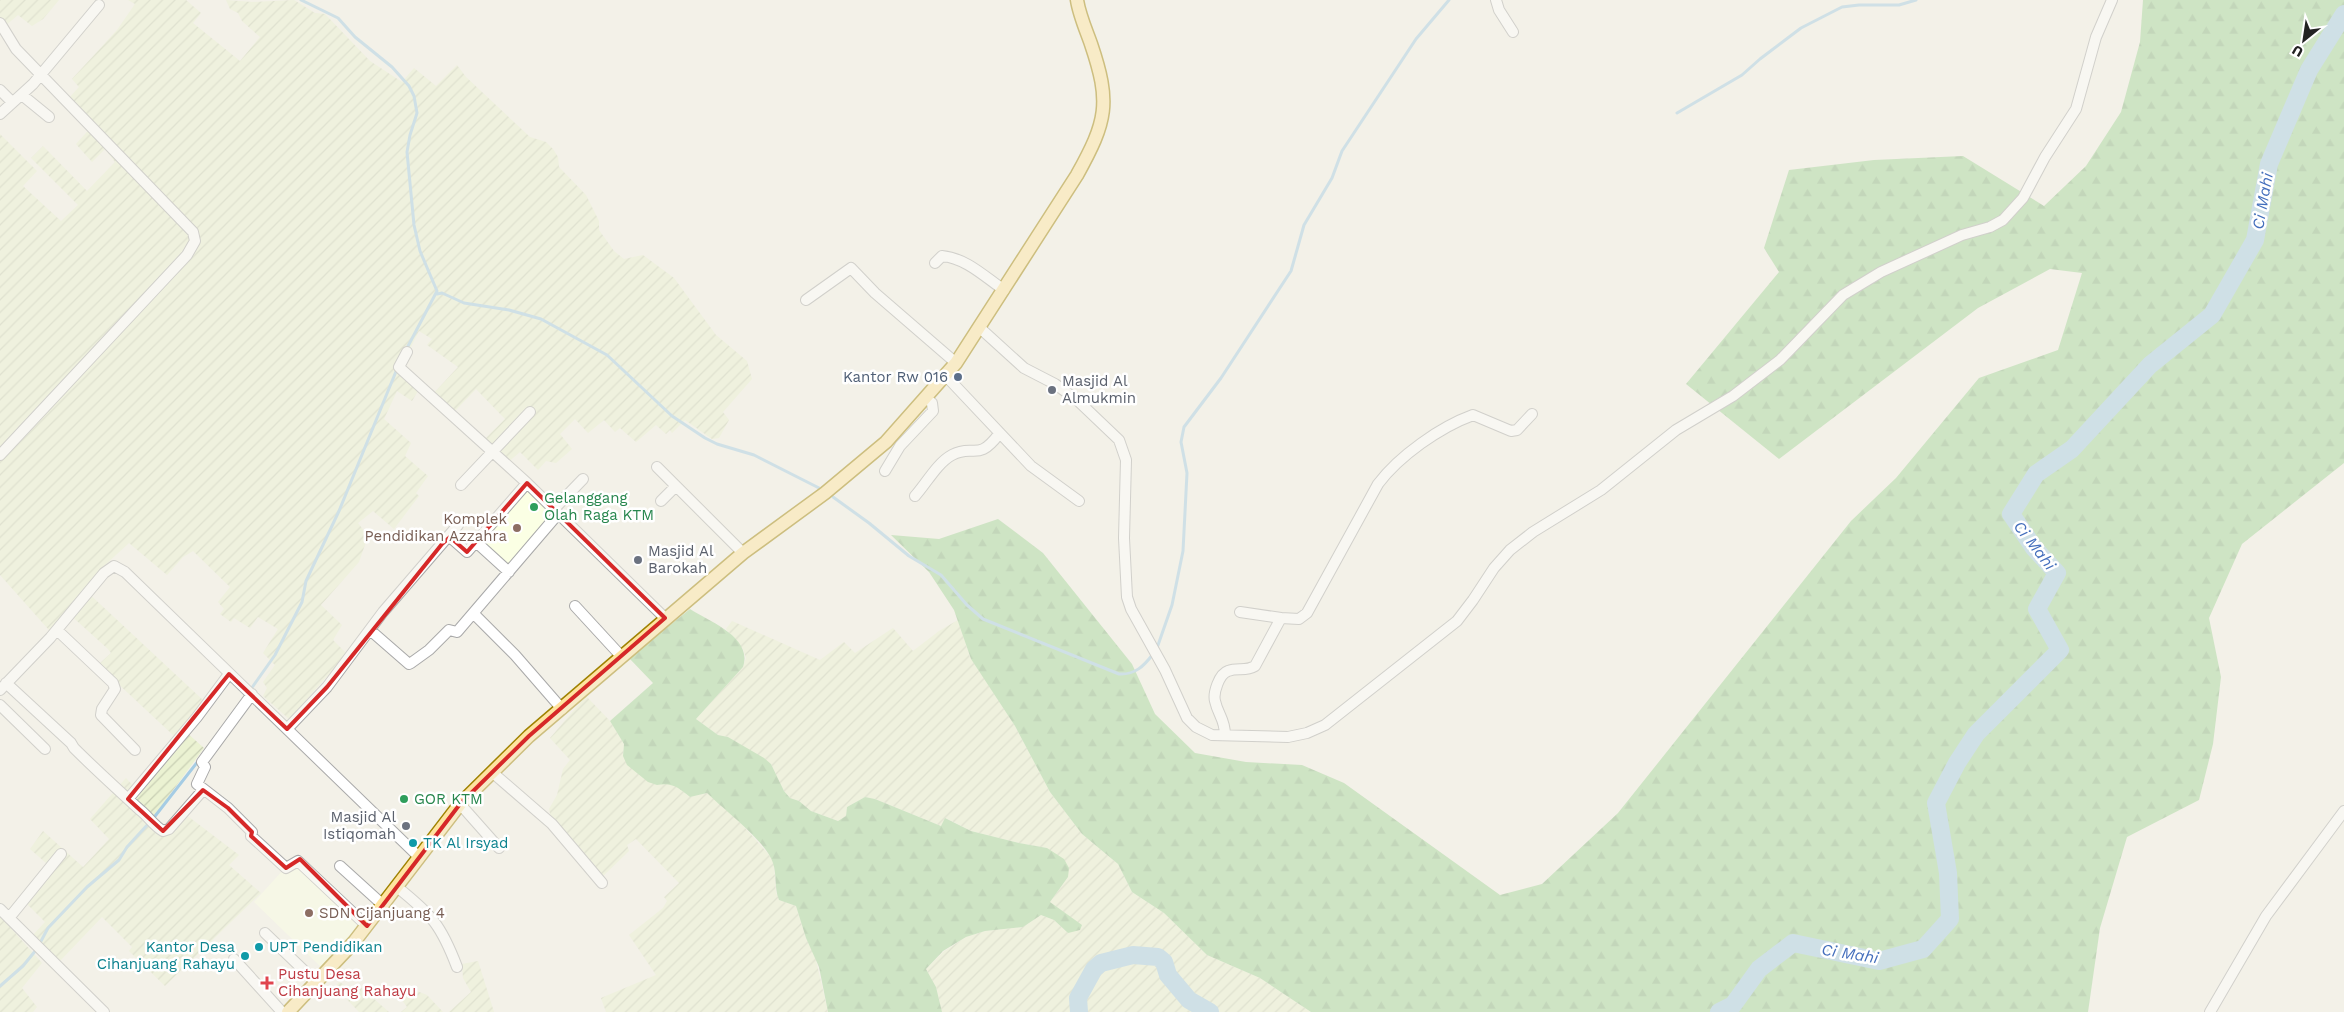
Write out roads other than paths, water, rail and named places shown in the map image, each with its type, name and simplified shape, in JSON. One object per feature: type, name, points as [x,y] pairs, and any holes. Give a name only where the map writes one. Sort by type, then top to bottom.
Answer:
[{"type":"main road","points":[[288,1012],[367,926],[460,804],[529,736],[743,554],[824,493],[886,442],[927,399],[956,364],[1077,175],[1092,147],[1102,120],[1104,92],[1102,78],[1077,0]]},
{"type":"street","points":[[1496,0],[1499,10],[1513,32]]},
{"type":"street","points":[[980,328],[1024,368],[1055,384],[1076,399],[1119,440],[1126,460],[1125,580],[1131,609],[1165,670],[1187,718],[1204,732],[1212,735],[1288,738],[1307,734],[1325,725],[1457,621],[1494,568],[1510,550],[1533,532],[1601,490],[1676,430],[1733,396],[1780,360],[1843,296],[1881,272],[1962,235],[1990,227],[2003,220],[2023,198],[2045,157],[2076,108],[2096,37],[2112,0]]},
{"type":"street","points":[[0,114],[41,75],[99,5]]},
{"type":"street","points":[[0,23],[16,49],[193,232],[195,241],[187,255],[0,456]]},
{"type":"street","points":[[0,90],[12,102]]},
{"type":"street","points":[[22,95],[48,117]]},
{"type":"street","points":[[935,263],[942,256],[952,257],[964,262],[1004,290]]},
{"type":"street","points":[[806,300],[851,268],[875,293],[956,364]]},
{"type":"street","points":[[407,352],[399,367],[527,483],[666,618]]},
{"type":"street","points":[[946,376],[1031,466],[1079,501]]},
{"type":"street","points":[[885,472],[900,446],[933,411],[932,403],[927,399]]},
{"type":"street","points":[[461,485],[530,412]]},
{"type":"street","points":[[1240,612],[1299,619],[1307,613],[1378,484],[1387,472],[1408,454],[1461,419],[1473,415],[1511,431],[1517,430],[1532,414]]},
{"type":"street","points":[[915,496],[946,459],[953,454],[982,451],[999,434]]},
{"type":"street","points":[[657,467],[743,554]]},
{"type":"street","points":[[370,630],[409,664],[429,650],[449,630],[457,632],[509,572],[583,479]]},
{"type":"street","points":[[450,536],[467,552],[527,483]]},
{"type":"street","points":[[661,501],[676,486]]},
{"type":"street","points":[[287,729],[327,687],[370,630],[450,536],[449,532],[458,525]]},
{"type":"street","points":[[476,542],[509,572]]},
{"type":"street","points":[[203,790],[169,829],[163,831],[152,823],[147,815],[74,748],[71,742],[3,686],[57,630],[104,573],[114,566],[125,572],[419,857]]},
{"type":"street","points":[[575,606],[621,656]]},
{"type":"street","points":[[474,614],[515,654],[562,709]]},
{"type":"street","points":[[1224,735],[1225,724],[1214,700],[1220,677],[1228,671],[1247,670],[1255,666],[1280,618]]},
{"type":"street","points":[[57,630],[113,683],[114,689],[101,715],[135,750]]},
{"type":"street","points":[[128,799],[197,716],[229,674]]},
{"type":"street","points":[[252,694],[202,762],[205,767],[197,784],[228,808],[252,832],[251,836],[286,868],[298,861],[305,866],[367,926]]},
{"type":"street","points":[[0,705],[45,749]]},
{"type":"street","points":[[493,773],[552,824],[602,883]]},
{"type":"street","points":[[460,804],[499,848]]},
{"type":"street","points":[[2210,1012],[2266,916],[2344,811]]},
{"type":"street","points":[[9,918],[61,854]]},
{"type":"street","points":[[340,866],[383,906]]},
{"type":"street","points":[[397,887],[438,924],[446,938],[457,967]]},
{"type":"street","points":[[0,909],[104,1012]]},
{"type":"street","points":[[265,933],[316,983]]},
{"type":"street","points":[[234,959],[282,1012]]},
{"type":"waterway","points":[[301,0],[338,18],[355,37],[392,67],[409,86],[414,96],[417,113],[407,152],[414,225],[420,251],[437,291],[406,350]]},
{"type":"waterway","points":[[1157,648],[1172,605],[1183,551],[1187,473],[1181,442],[1184,427],[1221,378],[1291,271],[1304,225],[1332,178],[1342,151],[1416,39],[1449,0]]},
{"type":"waterway","points":[[1677,113],[1742,75],[1801,28],[1842,7],[1899,5],[1916,0]]},
{"type":"waterway","name":"Ci Mahi","points":[[1719,1012],[1733,1005],[1759,969],[1793,943],[1879,961],[1923,949],[1950,919],[1948,873],[1936,803],[1957,763],[1976,734],[2060,650],[2037,609],[2057,573],[2034,548],[2011,514],[2036,474],[2072,449],[2150,365],[2212,315],[2255,240],[2269,164],[2309,70],[2344,14]]},
{"type":"waterway","points":[[437,294],[442,293],[464,303],[509,310],[541,319],[607,355],[672,416],[705,438],[717,444],[754,455],[821,489]]},
{"type":"waterway","points":[[251,689],[275,655],[302,602],[306,581],[339,511],[397,369]]},
{"type":"waterway","points":[[833,497],[869,523],[909,556],[941,575],[967,605],[983,619],[1119,674],[1130,673],[1139,669],[1153,654]]},
{"type":"waterway","points":[[152,820],[199,760]]},
{"type":"waterway","points":[[40,943],[48,928],[87,887],[119,860],[127,847],[149,823]]},
{"type":"waterway","points":[[0,986],[23,966],[36,950]]},
{"type":"waterway","name":"Ci Mahi","points":[[1079,1012],[1078,998],[1094,969],[1101,963],[1133,955],[1158,957],[1164,962],[1168,975],[1189,1000],[1210,1012]]},
{"type":"place","name":"Kantor Rw 016","points":[[958,377]]},
{"type":"place","name":"Masjid Al Almukmin","points":[[1052,390]]},
{"type":"place","name":"Gelanggang Olah Raga KTM","points":[[534,507]]},
{"type":"place","name":"Komplek Pendidikan Azzahra","points":[[517,528]]},
{"type":"place","name":"Masjid Al Barokah","points":[[638,560]]},
{"type":"place","name":"GOR KTM","points":[[404,799]]},
{"type":"place","name":"Masjid Al Istiqomah","points":[[406,826]]},
{"type":"place","name":"TK Al Irsyad","points":[[413,843]]},
{"type":"place","name":"SDN Cijanjuang 4","points":[[309,913]]},
{"type":"place","name":"UPT Pendidikan","points":[[259,947]]},
{"type":"place","name":"Kantor Desa Cihanjuang Rahayu","points":[[245,956]]},
{"type":"place","name":"Pustu Desa Cihanjuang Rahayu","points":[[267,983]]}]
